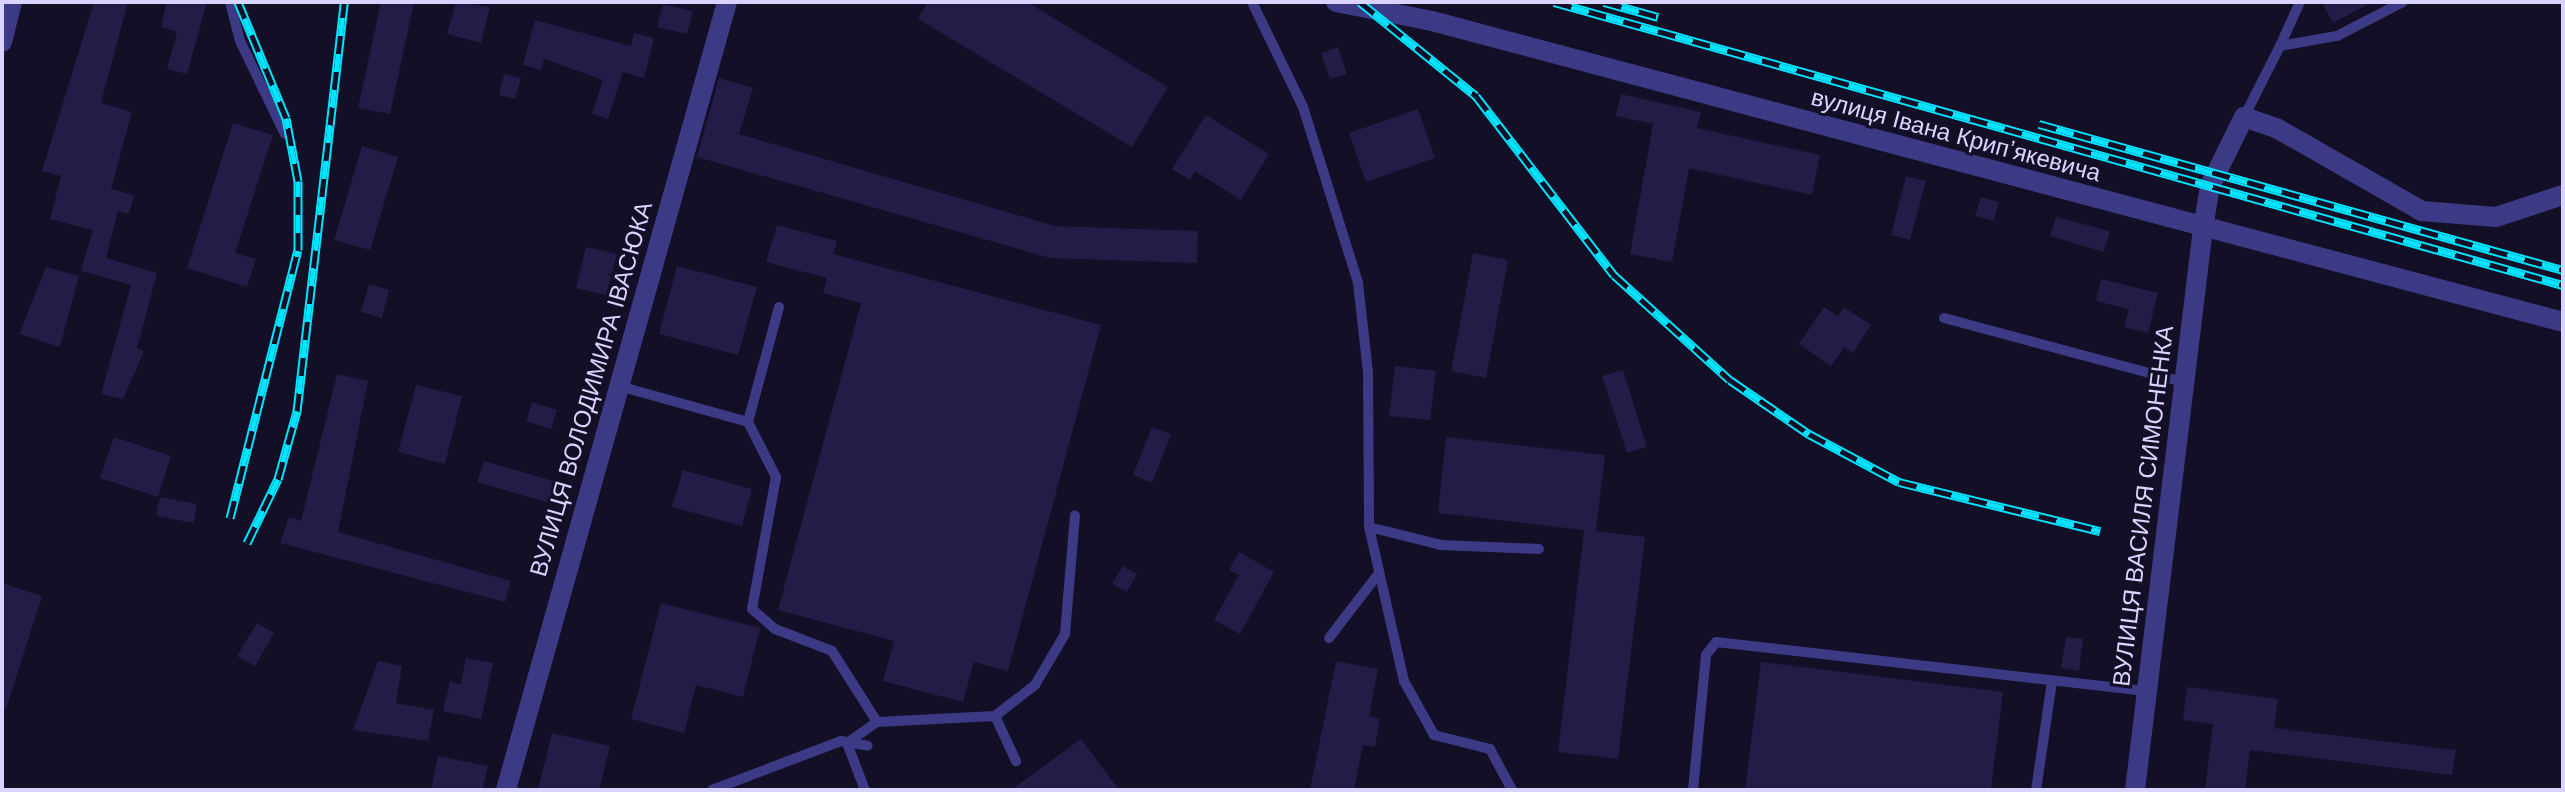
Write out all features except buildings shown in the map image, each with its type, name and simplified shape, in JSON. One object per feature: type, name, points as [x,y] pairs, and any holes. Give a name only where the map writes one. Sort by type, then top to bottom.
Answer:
[{"type":"street","points":[[2,42],[12,2]]},
{"type":"street","name":"ВУЛИЦЯ ВОЛОДИМИРА ІВАСЮКА","points":[[506,790],[727,2]]},
{"type":"street","name":"вулиця Івана Крипʼякевича","points":[[1336,2],[1432,21],[2563,322]]},
{"type":"street","points":[[2244,117],[2278,129],[2422,211],[2496,217],[2563,195]]},
{"type":"street","name":"ВУЛИЦЯ ВАСИЛЯ СИМОНЕНКА","points":[[2135,790],[2203,228],[2210,186],[2244,117]]},
{"type":"lane","points":[[230,2],[240,41],[285,134]]},
{"type":"lane","points":[[1252,2],[1303,107],[1355,270],[1368,372],[1369,527],[1404,681],[1434,735],[1490,749],[1512,790]]},
{"type":"lane","points":[[2244,117],[2300,2]]},
{"type":"lane","points":[[2280,46],[2337,36],[2403,2]]},
{"type":"lane","points":[[779,307],[748,422],[776,477],[752,609],[775,629],[832,651],[877,722]]},
{"type":"lane","points":[[1944,318],[2186,383]]},
{"type":"lane","points":[[619,386],[748,422]]},
{"type":"lane","points":[[712,790],[787,756],[848,742],[877,722],[995,716],[1035,685],[1065,634],[1075,515]]},
{"type":"lane","points":[[1369,527],[1441,545],[1539,549]]},
{"type":"lane","points":[[1329,638],[1379,572]]},
{"type":"lane","points":[[1693,790],[1706,655],[1716,642],[2146,691]]},
{"type":"lane","points":[[2036,790],[2052,681]]},
{"type":"lane","points":[[995,716],[1016,761]]},
{"type":"lane","points":[[848,742],[868,746]]},
{"type":"lane","points":[[848,742],[865,790]]},
{"type":"railway","points":[[230,518],[298,250],[298,181],[286,118],[238,2]]},
{"type":"railway","points":[[247,543],[278,479],[297,411],[344,2]]},
{"type":"railway","points":[[1360,2],[1476,96],[1614,275],[1730,380],[1809,434],[1899,482],[2100,531]]},
{"type":"railway","points":[[1554,2],[2563,285]]},
{"type":"railway","points":[[1604,2],[1658,17]]},
{"type":"railway","points":[[2039,124],[2563,270]]}]
